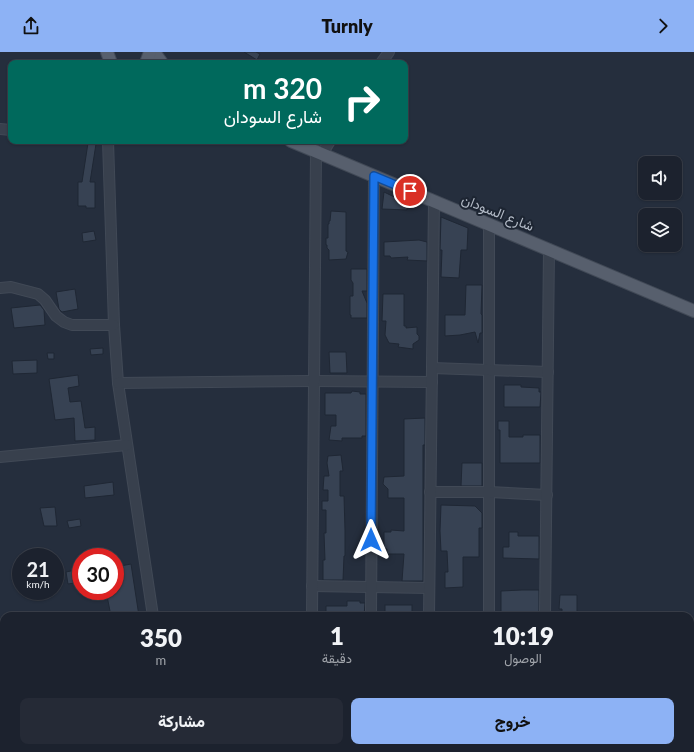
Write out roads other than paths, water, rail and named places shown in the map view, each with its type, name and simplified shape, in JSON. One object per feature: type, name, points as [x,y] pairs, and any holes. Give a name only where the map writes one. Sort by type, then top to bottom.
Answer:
[{"type":"main road","name":"شارع السودان","points":[[298,144],[694,311]]},
{"type":"street","points":[[108,144],[114,325],[118,382],[152,612]]},
{"type":"street","points":[[312,612],[314,381],[319,153],[327,144]]},
{"type":"street","points":[[371,612],[374,176]]},
{"type":"street","points":[[429,612],[434,201]]},
{"type":"street","points":[[488,224],[489,612]]},
{"type":"street","points":[[545,612],[549,249]]},
{"type":"street","points":[[0,288],[11,287],[38,294],[45,300],[56,316],[64,322],[72,325],[114,325]]},
{"type":"street","points":[[432,368],[548,372]]},
{"type":"street","points":[[118,382],[432,382]]},
{"type":"street","points":[[0,457],[127,445]]},
{"type":"street","points":[[430,492],[489,492],[547,495]]},
{"type":"street","points":[[312,586],[429,588]]}]
